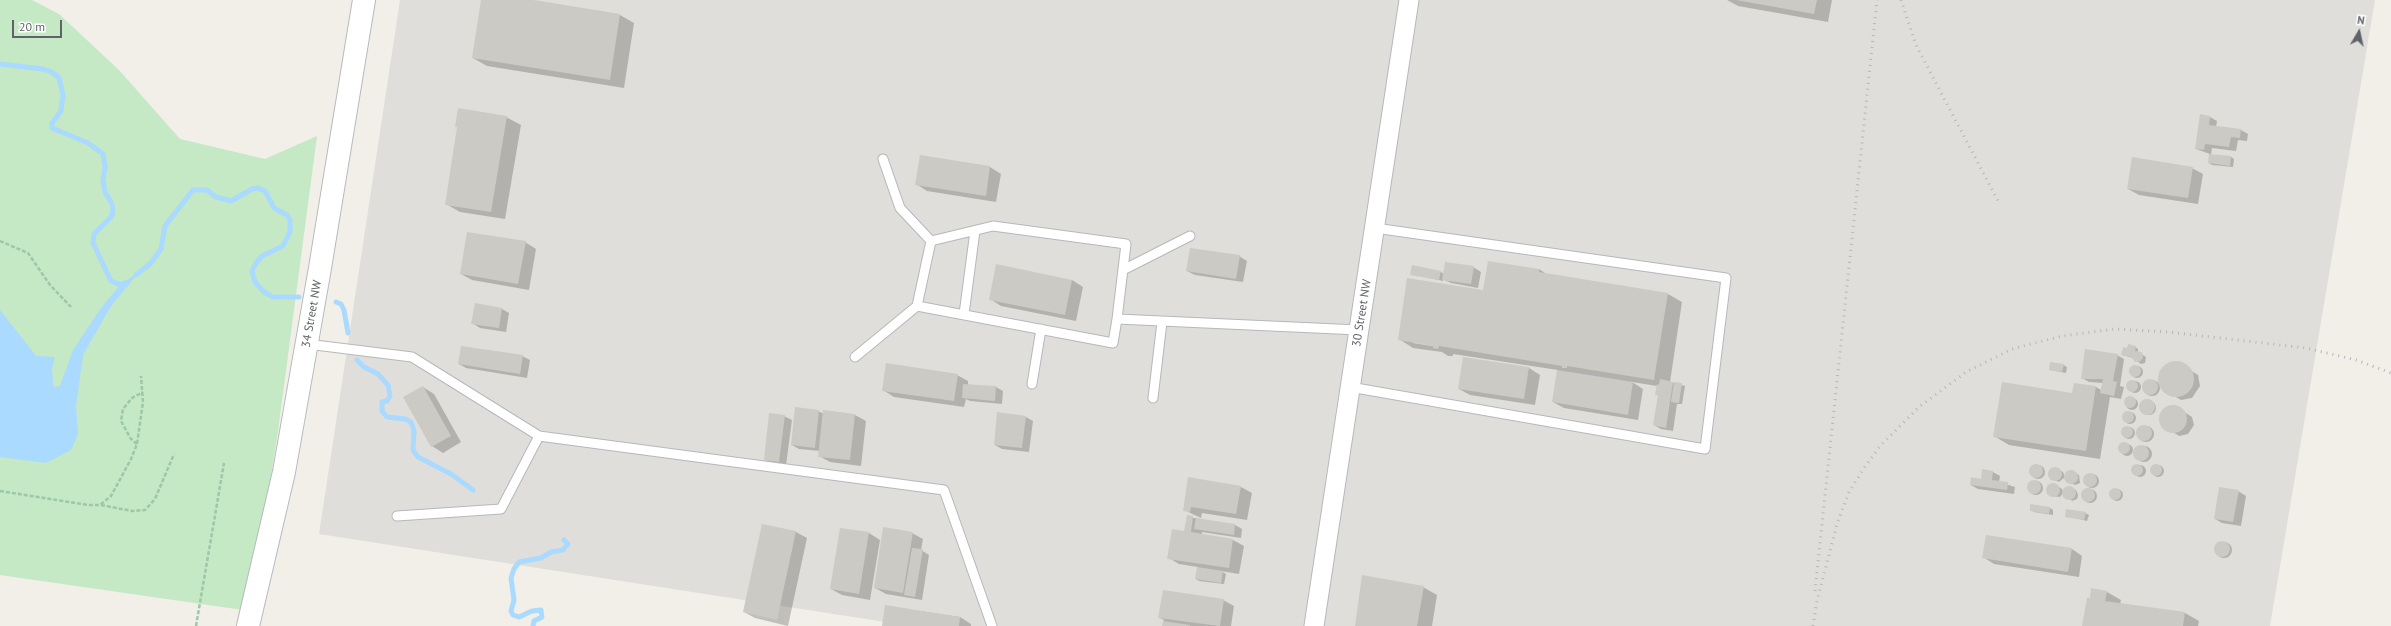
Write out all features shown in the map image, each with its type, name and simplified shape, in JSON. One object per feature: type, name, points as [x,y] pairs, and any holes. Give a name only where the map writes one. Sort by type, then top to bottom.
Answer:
[{"type":"main road","name":"34 Street NW","points":[[248,626],[284,472],[307,344],[364,0]]},
{"type":"street","name":"30 Street NW","points":[[1314,626],[1409,0]]},
{"type":"lane","points":[[883,159],[900,208],[931,241]]},
{"type":"lane","points":[[917,306],[1113,343],[1126,244],[993,226],[931,241]]},
{"type":"lane","points":[[1350,387],[1705,449],[1726,278],[1375,228]]},
{"type":"lane","points":[[964,314],[975,231]]},
{"type":"lane","points":[[1123,270],[1190,236]]},
{"type":"lane","points":[[855,357],[917,306],[931,241]]},
{"type":"lane","points":[[1117,319],[1359,330]]},
{"type":"lane","points":[[1153,398],[1162,322]]},
{"type":"lane","points":[[1032,384],[1041,329]]},
{"type":"lane","points":[[307,344],[412,357],[539,436],[944,490],[992,626]]},
{"type":"lane","points":[[397,516],[501,509],[539,436]]},
{"type":"path","points":[[0,241],[28,253],[50,285],[71,306]]},
{"type":"path","points":[[100,505],[111,496],[131,459],[137,444],[143,392],[141,376]]},
{"type":"path","points":[[137,444],[125,432],[121,421],[123,409],[132,398],[143,392]]},
{"type":"path","points":[[0,491],[132,511],[145,510],[155,499],[174,454]]},
{"type":"path","points":[[196,626],[224,463]]},
{"type":"shaded area","points":[[400,0],[2375,0],[2270,626],[911,626],[319,534]]},
{"type":"green space","points":[[0,0],[32,0],[59,14],[119,70],[180,139],[265,159],[317,136],[278,431],[250,611],[0,575]]},
{"type":"water","points":[[140,271],[111,306],[83,355],[76,406],[78,434],[71,450],[46,463],[0,457],[0,310],[36,356],[55,357],[52,368],[53,382],[54,387],[60,386],[73,350],[101,308],[119,286]]},
{"type":"building","points":[[481,0],[534,0],[620,14],[610,80],[472,58]]},
{"type":"building","points":[[1736,0],[1817,0],[1814,14]]},
{"type":"building","points":[[458,108],[507,116],[491,212],[445,205],[457,127],[455,127]]},
{"type":"building","points":[[2200,114],[2210,116],[2209,125],[2241,129],[2240,138],[2231,137],[2229,147],[2205,144],[2204,150],[2195,149]]},
{"type":"building","points":[[2209,154],[2231,156],[2230,166],[2208,163]]},
{"type":"building","points":[[920,155],[990,166],[986,196],[915,185]]},
{"type":"building","points":[[2132,157],[2193,167],[2188,198],[2127,189]]},
{"type":"building","points":[[467,232],[526,241],[518,284],[460,274]]},
{"type":"building","points":[[1190,248],[1240,255],[1236,279],[1186,271]]},
{"type":"building","points":[[1488,261],[1539,269],[1539,272],[1668,293],[1654,380],[1567,366],[1567,368],[1562,368],[1562,366],[1439,346],[1438,349],[1433,348],[1433,346],[1398,340],[1407,278],[1483,290]]},
{"type":"building","points":[[1445,262],[1474,266],[1471,284],[1442,280]]},
{"type":"building","points":[[996,264],[1072,280],[1065,315],[989,300]]},
{"type":"building","points":[[1412,265],[1441,271],[1439,280],[1410,275]]},
{"type":"building","points":[[475,303],[502,308],[499,328],[471,324]]},
{"type":"building","points":[[2128,344],[2136,346],[2135,351],[2142,352],[2143,357],[2141,361],[2135,362],[2131,357],[2121,355],[2123,347],[2127,348]]},
{"type":"building","points":[[461,346],[523,355],[520,374],[458,364]]},
{"type":"building","points":[[2085,349],[2118,354],[2113,381],[2117,382],[2114,396],[2100,393],[2103,379],[2081,379]]},
{"type":"building","points":[[1463,357],[1529,367],[1524,399],[1458,389]]},
{"type":"building","points":[[2176,361],[2186,364],[2191,369],[2194,379],[2191,389],[2186,394],[2176,397],[2166,394],[2161,389],[2158,379],[2161,369],[2166,364]]},
{"type":"building","points":[[2050,362],[2064,364],[2062,372],[2049,370]]},
{"type":"building","points":[[886,363],[958,374],[954,401],[882,391]]},
{"type":"building","points":[[2133,365],[2137,365],[2141,371],[2137,377],[2133,377],[2129,373],[2129,369]]},
{"type":"building","points":[[1557,370],[1633,382],[1628,415],[1552,402]]},
{"type":"building","points":[[1660,379],[1673,382],[1666,428],[1653,425],[1658,395],[1655,395],[1657,384],[1659,385]]},
{"type":"building","points":[[2150,379],[2157,384],[2158,387],[2153,394],[2150,395],[2143,390],[2142,387],[2147,380]]},
{"type":"building","points":[[2130,380],[2134,380],[2138,386],[2134,392],[2130,392],[2126,388],[2126,384]]},
{"type":"building","points":[[1674,382],[1682,383],[1679,403],[1671,402]]},
{"type":"building","points":[[2002,382],[2072,393],[2074,383],[2096,386],[2086,451],[1993,437]]},
{"type":"building","points":[[963,384],[996,386],[995,401],[962,398]]},
{"type":"building","points":[[423,386],[451,436],[431,447],[403,397]]},
{"type":"building","points":[[2128,396],[2132,396],[2136,402],[2132,408],[2128,408],[2124,404],[2124,400]]},
{"type":"building","points":[[2147,399],[2154,404],[2155,407],[2150,414],[2147,415],[2140,410],[2139,407],[2144,400]]},
{"type":"building","points":[[2173,405],[2183,409],[2187,419],[2183,429],[2173,433],[2163,429],[2159,419],[2163,409]]},
{"type":"building","points":[[795,407],[819,410],[815,448],[791,445]]},
{"type":"building","points":[[823,410],[855,414],[850,460],[818,457]]},
{"type":"building","points":[[2126,411],[2130,411],[2134,417],[2130,423],[2126,423],[2122,419],[2122,415]]},
{"type":"building","points":[[997,412],[1026,416],[1022,448],[994,445]]},
{"type":"building","points":[[769,413],[785,415],[779,462],[764,460]]},
{"type":"building","points":[[2144,425],[2151,430],[2152,433],[2147,440],[2144,441],[2137,436],[2136,433],[2141,426]]},
{"type":"building","points":[[2125,426],[2129,426],[2133,432],[2129,438],[2125,438],[2121,434],[2121,430]]},
{"type":"building","points":[[2122,442],[2126,442],[2130,448],[2126,454],[2122,454],[2118,450],[2118,446]]},
{"type":"building","points":[[2141,445],[2147,447],[2149,453],[2147,459],[2141,461],[2135,459],[2133,453],[2135,447]]},
{"type":"building","points":[[2036,464],[2041,466],[2043,471],[2041,476],[2036,478],[2031,476],[2029,471],[2031,466]]},
{"type":"building","points":[[2135,464],[2139,464],[2143,470],[2139,476],[2135,476],[2131,472],[2131,468]]},
{"type":"building","points":[[2154,464],[2158,464],[2162,470],[2158,476],[2154,476],[2150,472],[2150,468]]},
{"type":"building","points":[[2055,467],[2060,469],[2062,474],[2060,479],[2055,481],[2050,479],[2048,474],[2050,469]]},
{"type":"building","points":[[1982,469],[1993,471],[1992,480],[2008,482],[2007,490],[1970,485],[1971,477],[1981,479]]},
{"type":"building","points":[[2071,470],[2076,472],[2078,477],[2076,482],[2071,484],[2066,482],[2064,477],[2066,472]]},
{"type":"building","points":[[2090,473],[2095,475],[2097,480],[2095,485],[2090,487],[2085,485],[2083,480],[2085,475]]},
{"type":"building","points":[[1188,477],[1241,486],[1236,514],[1191,507],[1190,512],[1183,511]]},
{"type":"building","points":[[2034,480],[2039,482],[2041,487],[2039,492],[2034,494],[2029,492],[2027,487],[2029,482]]},
{"type":"building","points":[[2053,483],[2058,485],[2060,490],[2058,495],[2053,497],[2048,495],[2046,490],[2048,485]]},
{"type":"building","points":[[2069,486],[2074,488],[2076,493],[2074,498],[2069,500],[2064,498],[2062,493],[2064,488]]},
{"type":"building","points":[[2219,487],[2239,490],[2233,522],[2214,519]]},
{"type":"building","points":[[2088,488],[2093,490],[2095,495],[2093,500],[2088,502],[2083,500],[2081,495],[2083,490]]},
{"type":"building","points":[[2113,488],[2117,488],[2121,494],[2117,500],[2113,500],[2109,496],[2109,492]]},
{"type":"building","points":[[2030,504],[2050,507],[2049,514],[2030,511]]},
{"type":"building","points":[[2066,509],[2086,512],[2084,520],[2065,517]]},
{"type":"building","points":[[1187,515],[1193,516],[1191,532],[1233,539],[1229,568],[1167,559],[1172,529],[1184,531]]},
{"type":"building","points":[[1196,518],[1235,524],[1234,535],[1194,529]]},
{"type":"building","points":[[762,524],[796,531],[777,620],[743,612]]},
{"type":"building","points":[[883,527],[913,532],[903,593],[874,588]]},
{"type":"building","points":[[840,528],[869,532],[859,594],[830,589]]},
{"type":"building","points":[[1986,535],[2072,548],[2068,572],[1982,558]]},
{"type":"building","points":[[2222,541],[2228,543],[2230,549],[2228,555],[2222,557],[2216,555],[2214,549],[2216,543]]},
{"type":"building","points":[[912,548],[923,549],[915,597],[904,595]]},
{"type":"building","points":[[1197,567],[1223,571],[1221,583],[1195,579]]},
{"type":"building","points":[[1362,575],[1424,586],[1417,626],[1355,626]]},
{"type":"building","points":[[2091,588],[2107,591],[2105,601],[2185,612],[2183,626],[2082,626],[2087,598],[2090,598]]},
{"type":"building","points":[[1163,590],[1224,599],[1220,626],[1158,618]]},
{"type":"building","points":[[885,605],[960,617],[959,626],[882,626]]},
{"type":"building","points":[[1163,621],[1190,625],[1190,626],[1162,626]]},
{"type":"waterway","points":[[0,64],[43,69],[52,72],[59,78],[63,95],[61,111],[52,123],[52,128],[88,143],[103,154],[105,167],[103,180],[105,192],[112,204],[113,212],[111,217],[94,234],[93,243],[111,281],[121,285],[127,282]]},
{"type":"waterway","points":[[136,275],[151,263],[161,249],[165,226],[193,190],[207,190],[216,197],[231,201],[252,189],[258,188],[265,191],[274,208],[287,215],[290,220],[290,232],[283,246],[262,256],[256,263],[252,271],[255,282],[264,292],[273,297],[299,297]]},
{"type":"waterway","points":[[336,302],[341,304],[344,310],[348,333]]},
{"type":"waterway","points":[[357,360],[364,367],[378,374],[388,385],[390,396],[387,401],[382,402],[382,411],[387,417],[405,419],[411,422],[414,431],[413,450],[418,457],[451,474],[473,490]]},
{"type":"waterway","points":[[533,626],[534,621],[542,617],[541,610],[532,611],[519,617],[513,615],[511,611],[514,600],[511,578],[514,569],[519,562],[541,558],[551,552],[563,550],[568,544],[564,540]]},
{"type":"railway","points":[[1815,591],[1877,0]]},
{"type":"railway","points":[[1901,0],[1916,45],[1998,201]]},
{"type":"railway","points":[[1813,626],[1817,601],[1837,524],[1849,492],[1864,468],[1881,445],[1919,407],[1966,372],[2012,349],[2062,336],[2115,329],[2168,332],[2306,348],[2356,360],[2391,373]]}]
